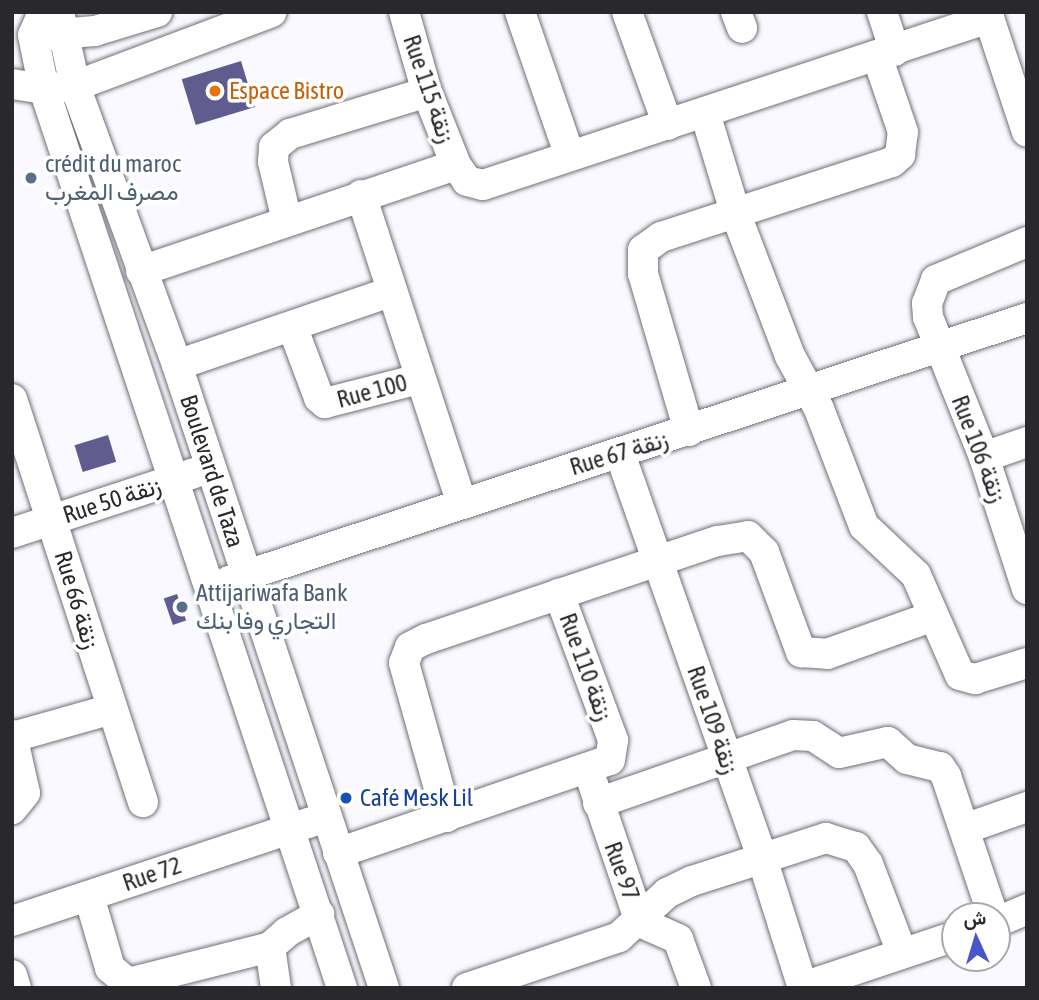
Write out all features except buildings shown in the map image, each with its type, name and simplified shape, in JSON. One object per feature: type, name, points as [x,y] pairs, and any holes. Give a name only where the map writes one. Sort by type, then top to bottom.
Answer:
[{"type":"street","points":[[29,26],[62,23],[95,31],[157,12]]},
{"type":"street","points":[[12,84],[44,89],[75,86],[272,12]]},
{"type":"street","name":"Rue 115 زنقة","points":[[404,12],[427,92],[456,165]]},
{"type":"street","points":[[520,12],[570,156]]},
{"type":"street","points":[[627,12],[668,125]]},
{"type":"street","points":[[689,432],[643,274],[643,250],[661,237],[878,168],[900,155],[903,132],[886,54],[882,12]]},
{"type":"street","points":[[141,271],[456,165],[467,181],[483,185],[886,54],[988,15],[1027,132]]},
{"type":"street","name":"Boulevard de Taza","points":[[62,23],[75,86],[177,365],[325,818],[384,988]]},
{"type":"street","name":"Boulevard de Taza","points":[[29,26],[44,89],[293,828],[342,988]]},
{"type":"street","points":[[287,221],[273,162],[274,147],[290,134],[427,92]]},
{"type":"street","points":[[705,113],[735,212],[790,356],[810,391],[864,526],[916,575],[953,668],[969,678],[986,676],[1027,663]]},
{"type":"street","points":[[361,195],[390,292],[461,501]]},
{"type":"street","name":"Rue 106 زنقة","points":[[1027,242],[936,280],[927,303],[940,350],[984,457],[1027,589]]},
{"type":"street","points":[[177,365],[390,292]]},
{"type":"street","name":"Rue 67 زنقة","points":[[210,587],[461,501],[689,432],[940,350],[1027,318]]},
{"type":"street","name":"Rue 100","points":[[292,326],[318,398],[325,403],[419,379]]},
{"type":"street","name":"Rue 66 زنقة","points":[[12,399],[143,802]]},
{"type":"street","points":[[984,457],[1027,442]]},
{"type":"street","name":"Rue 109 زنقة","points":[[620,454],[762,858],[803,987]]},
{"type":"street","name":"Rue 50 زنقة","points":[[12,533],[211,468]]},
{"type":"street","points":[[447,817],[405,654],[426,639],[718,541],[748,536],[757,540],[793,640],[801,652],[813,655],[931,617]]},
{"type":"street","name":"Rue 110 زنقة","points":[[559,594],[613,740],[610,760],[589,771]]},
{"type":"street","points":[[12,809],[25,793],[13,736],[112,709]]},
{"type":"street","points":[[598,803],[802,733],[839,753],[888,742],[907,759],[940,767],[967,828],[989,902]]},
{"type":"street","points":[[338,853],[589,771]]},
{"type":"street","name":"Rue 97","points":[[589,771],[640,922],[678,939],[696,988]]},
{"type":"street","points":[[967,828],[1027,807]]},
{"type":"street","name":"Rue 72","points":[[12,922],[325,818]]},
{"type":"street","points":[[467,988],[597,946],[640,922],[678,887],[826,838],[856,847],[869,864],[902,953]]},
{"type":"street","points":[[89,896],[110,968],[128,983],[270,947],[286,932],[319,914]]},
{"type":"street","points":[[803,987],[941,940]]},
{"type":"street","points":[[270,947],[276,988]]},
{"type":"street","points":[[12,975],[16,988]]},
{"type":"place","name":"Espace Bistro","points":[[215,91]]},
{"type":"place","name":"crédit du maroc مصرف المغرب","points":[[31,178]]},
{"type":"place","name":"Attijariwafa Bank التجاري وفا بنك","points":[[182,607]]},
{"type":"place","name":"Café Mesk Lil","points":[[346,798]]}]
